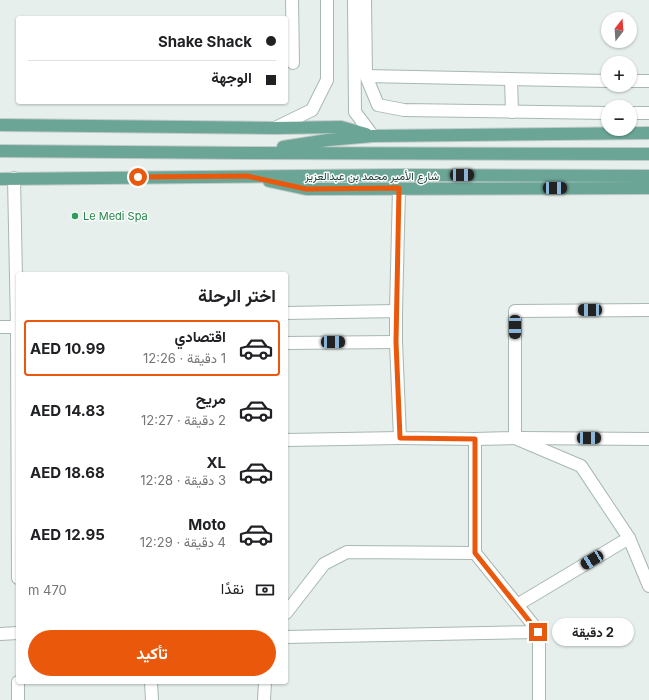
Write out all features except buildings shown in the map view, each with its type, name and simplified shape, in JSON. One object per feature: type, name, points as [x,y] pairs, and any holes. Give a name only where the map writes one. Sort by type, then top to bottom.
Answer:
[{"type":"main road","points":[[0,125],[275,128],[341,127],[373,136]]},
{"type":"main road","points":[[247,153],[328,140],[373,136],[649,133]]},
{"type":"main road","name":"شارع الأمير محمد بن عبدالعزيز","points":[[0,152],[649,154]]},
{"type":"main road","name":"شارع الأمير محمد بن عبدالعزيز","points":[[0,178],[400,175],[649,176]]},
{"type":"main road","points":[[247,176],[306,189],[649,188]]},
{"type":"street","points":[[292,0],[293,63]]},
{"type":"street","points":[[275,128],[312,110],[327,80],[327,0]]},
{"type":"street","points":[[354,0],[355,112],[373,136]]},
{"type":"street","points":[[366,0],[366,76],[378,105],[404,110],[601,113]]},
{"type":"street","points":[[366,76],[601,81]]},
{"type":"street","points":[[511,79],[512,112]]},
{"type":"street","points":[[637,81],[649,81]]},
{"type":"street","points":[[637,113],[649,113]]},
{"type":"street","points":[[14,178],[16,277]]},
{"type":"street","points":[[399,188],[396,342],[400,438]]},
{"type":"street","points":[[515,438],[515,311],[649,310]]},
{"type":"street","points":[[288,313],[396,311]]},
{"type":"street","points":[[0,327],[16,327]]},
{"type":"street","points":[[288,343],[396,342]]},
{"type":"street","points":[[288,440],[400,438],[649,439]]},
{"type":"street","points":[[515,438],[581,466],[629,538],[649,586]]},
{"type":"street","points":[[475,439],[475,553],[538,632],[539,700]]},
{"type":"street","points":[[517,605],[629,538]]},
{"type":"street","points":[[290,600],[324,564],[347,552],[475,553]]},
{"type":"street","points":[[288,637],[538,632]]},
{"type":"street","points":[[0,634],[16,633]]},
{"type":"street","points":[[18,684],[18,700]]},
{"type":"street","points":[[152,684],[152,700]]},
{"type":"street","points":[[264,700],[265,684]]},
{"type":"place","name":"Le Medi Spa","points":[[75,216]]},
{"type":"route","points":[[138,177],[247,176],[306,189],[399,188],[396,342],[400,438],[475,439],[475,553],[538,632]]}]
